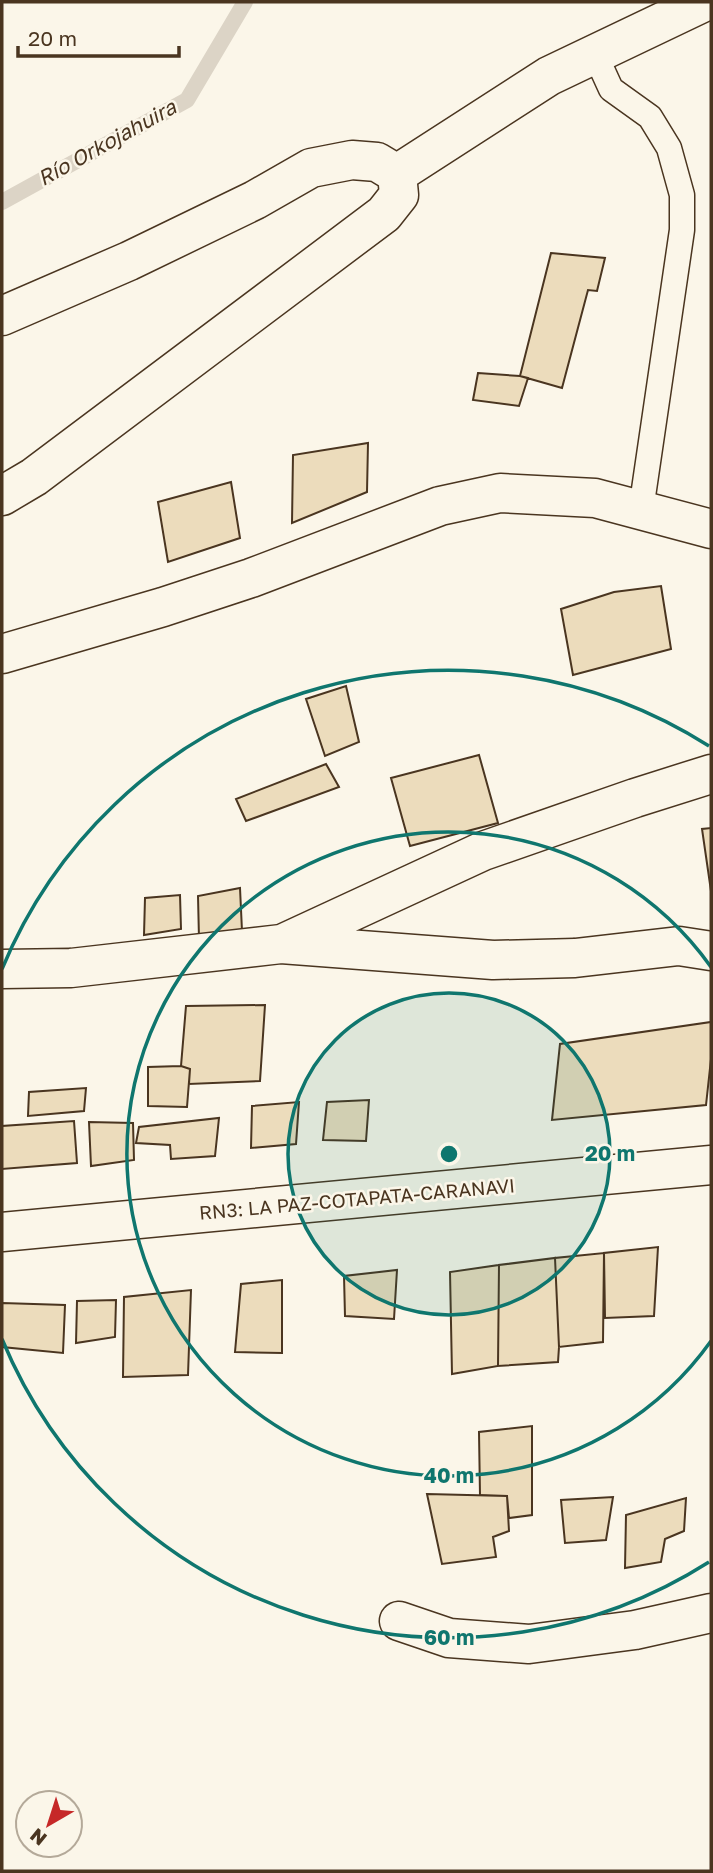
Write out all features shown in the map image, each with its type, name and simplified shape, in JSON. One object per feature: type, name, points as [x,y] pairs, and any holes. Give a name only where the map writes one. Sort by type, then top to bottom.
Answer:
[{"type":"main road","points":[[397,174],[549,76],[704,2]]},
{"type":"main road","points":[[2,316],[129,261],[255,200],[311,168],[352,160],[377,162],[397,174]]},
{"type":"main road","points":[[2,496],[34,477],[384,215],[399,195],[397,174]]},
{"type":"main road","points":[[2,654],[251,578],[440,506],[500,494],[595,498],[711,529]]},
{"type":"main road","points":[[281,944],[483,851],[711,774]]},
{"type":"main road","points":[[2,969],[71,968],[281,944],[493,960],[575,958],[679,946],[711,951]]},
{"type":"main road","name":"RN3: LA PAZ-COTAPATA-CARANAVI","points":[[2,1232],[711,1166]]},
{"type":"main road","points":[[399,1621],[449,1638],[529,1644],[635,1630],[711,1613]]},
{"type":"lane","points":[[595,54],[611,89],[650,117],[669,148],[682,195],[682,230],[641,510]]},
{"type":"building","points":[[551,253],[605,258],[597,291],[588,290],[562,388],[520,376]]},
{"type":"building","points":[[478,373],[528,378],[519,406],[473,400]]},
{"type":"building","points":[[368,443],[367,492],[292,523],[293,455]]},
{"type":"building","points":[[231,482],[240,538],[168,562],[158,502]]},
{"type":"building","points":[[661,586],[671,649],[573,675],[561,609],[614,592]]},
{"type":"building","points":[[346,686],[359,742],[325,756],[306,699]]},
{"type":"building","points":[[479,755],[498,823],[410,846],[391,778]]},
{"type":"building","points":[[326,764],[339,787],[246,821],[236,799]]},
{"type":"building","points":[[711,828],[711,891],[702,829]]},
{"type":"building","points":[[240,888],[242,931],[199,939],[198,896]]},
{"type":"building","points":[[180,895],[181,929],[144,935],[145,898]]},
{"type":"building","points":[[265,1005],[260,1081],[189,1084],[190,1069],[181,1066],[186,1006]]},
{"type":"building","points":[[711,1022],[711,1059],[706,1105],[552,1120],[560,1044]]},
{"type":"building","points":[[181,1066],[190,1069],[187,1107],[148,1106],[148,1067]]},
{"type":"building","points":[[86,1088],[84,1111],[28,1116],[29,1092]]},
{"type":"building","points":[[369,1100],[366,1141],[323,1140],[327,1102]]},
{"type":"building","points":[[299,1102],[296,1144],[251,1148],[252,1106]]},
{"type":"building","points":[[219,1118],[215,1156],[171,1159],[170,1145],[136,1143],[139,1127]]},
{"type":"building","points":[[74,1121],[77,1163],[2,1169],[2,1126]]},
{"type":"building","points":[[89,1122],[133,1123],[134,1160],[91,1166]]},
{"type":"building","points":[[658,1247],[654,1316],[605,1318],[604,1253]]},
{"type":"building","points":[[604,1253],[603,1342],[559,1347],[555,1258]]},
{"type":"building","points":[[555,1258],[558,1362],[498,1366],[499,1265]]},
{"type":"building","points":[[499,1265],[498,1366],[452,1374],[450,1272]]},
{"type":"building","points":[[397,1270],[394,1319],[345,1316],[344,1276]]},
{"type":"building","points":[[282,1280],[282,1353],[235,1352],[241,1284]]},
{"type":"building","points":[[191,1290],[188,1375],[123,1377],[124,1297]]},
{"type":"building","points":[[116,1300],[115,1337],[76,1343],[77,1301]]},
{"type":"building","points":[[2,1303],[65,1305],[63,1353],[2,1347]]},
{"type":"building","points":[[532,1426],[532,1515],[509,1518],[507,1496],[480,1495],[479,1432]]},
{"type":"building","points":[[427,1494],[507,1496],[509,1531],[493,1537],[496,1557],[442,1564]]},
{"type":"building","points":[[613,1497],[606,1540],[565,1543],[561,1500]]},
{"type":"building","points":[[686,1498],[684,1531],[665,1539],[661,1562],[625,1568],[626,1515]]},
{"type":"waterway","name":"Río Orkojahuira","points":[[2,202],[187,100],[245,2]]}]
